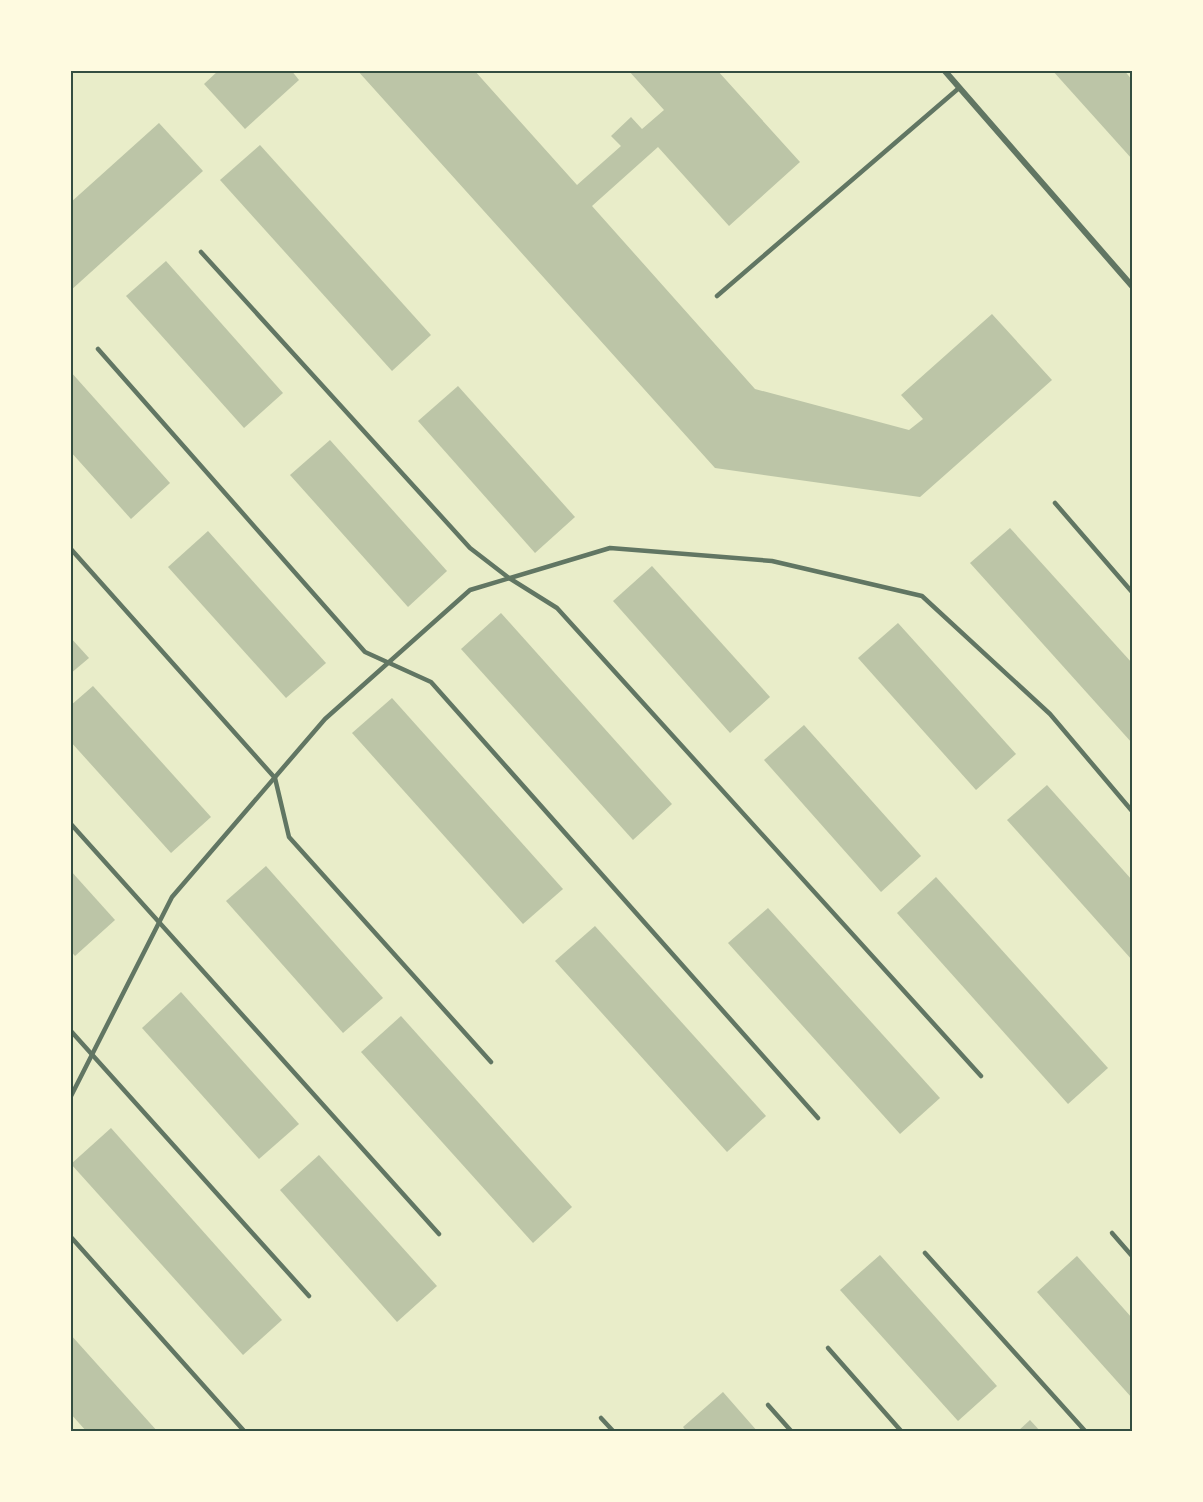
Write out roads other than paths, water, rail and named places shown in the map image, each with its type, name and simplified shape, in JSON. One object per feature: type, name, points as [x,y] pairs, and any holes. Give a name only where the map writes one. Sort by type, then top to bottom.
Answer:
[{"type":"street","points":[[944,70],[1132,286]]},
{"type":"lane","points":[[717,296],[959,88]]},
{"type":"lane","points":[[201,252],[470,548],[509,578],[557,608],[981,1076]]},
{"type":"lane","points":[[98,349],[365,652],[431,682],[818,1118]]},
{"type":"lane","points":[[1055,503],[1132,592]]},
{"type":"lane","points":[[70,548],[275,778],[289,837],[491,1062]]},
{"type":"lane","points":[[70,1098],[172,897],[325,719],[470,590],[609,548],[772,561],[922,596],[1050,714],[1132,811]]},
{"type":"lane","points":[[70,823],[439,1234]]},
{"type":"lane","points":[[70,1030],[309,1296]]},
{"type":"lane","points":[[1112,1233],[1132,1256]]},
{"type":"lane","points":[[70,1236],[245,1431]]},
{"type":"lane","points":[[925,1253],[1086,1431]]},
{"type":"lane","points":[[828,1348],[902,1431]]},
{"type":"lane","points":[[768,1405],[792,1431]]},
{"type":"lane","points":[[601,1418],[614,1431]]}]
